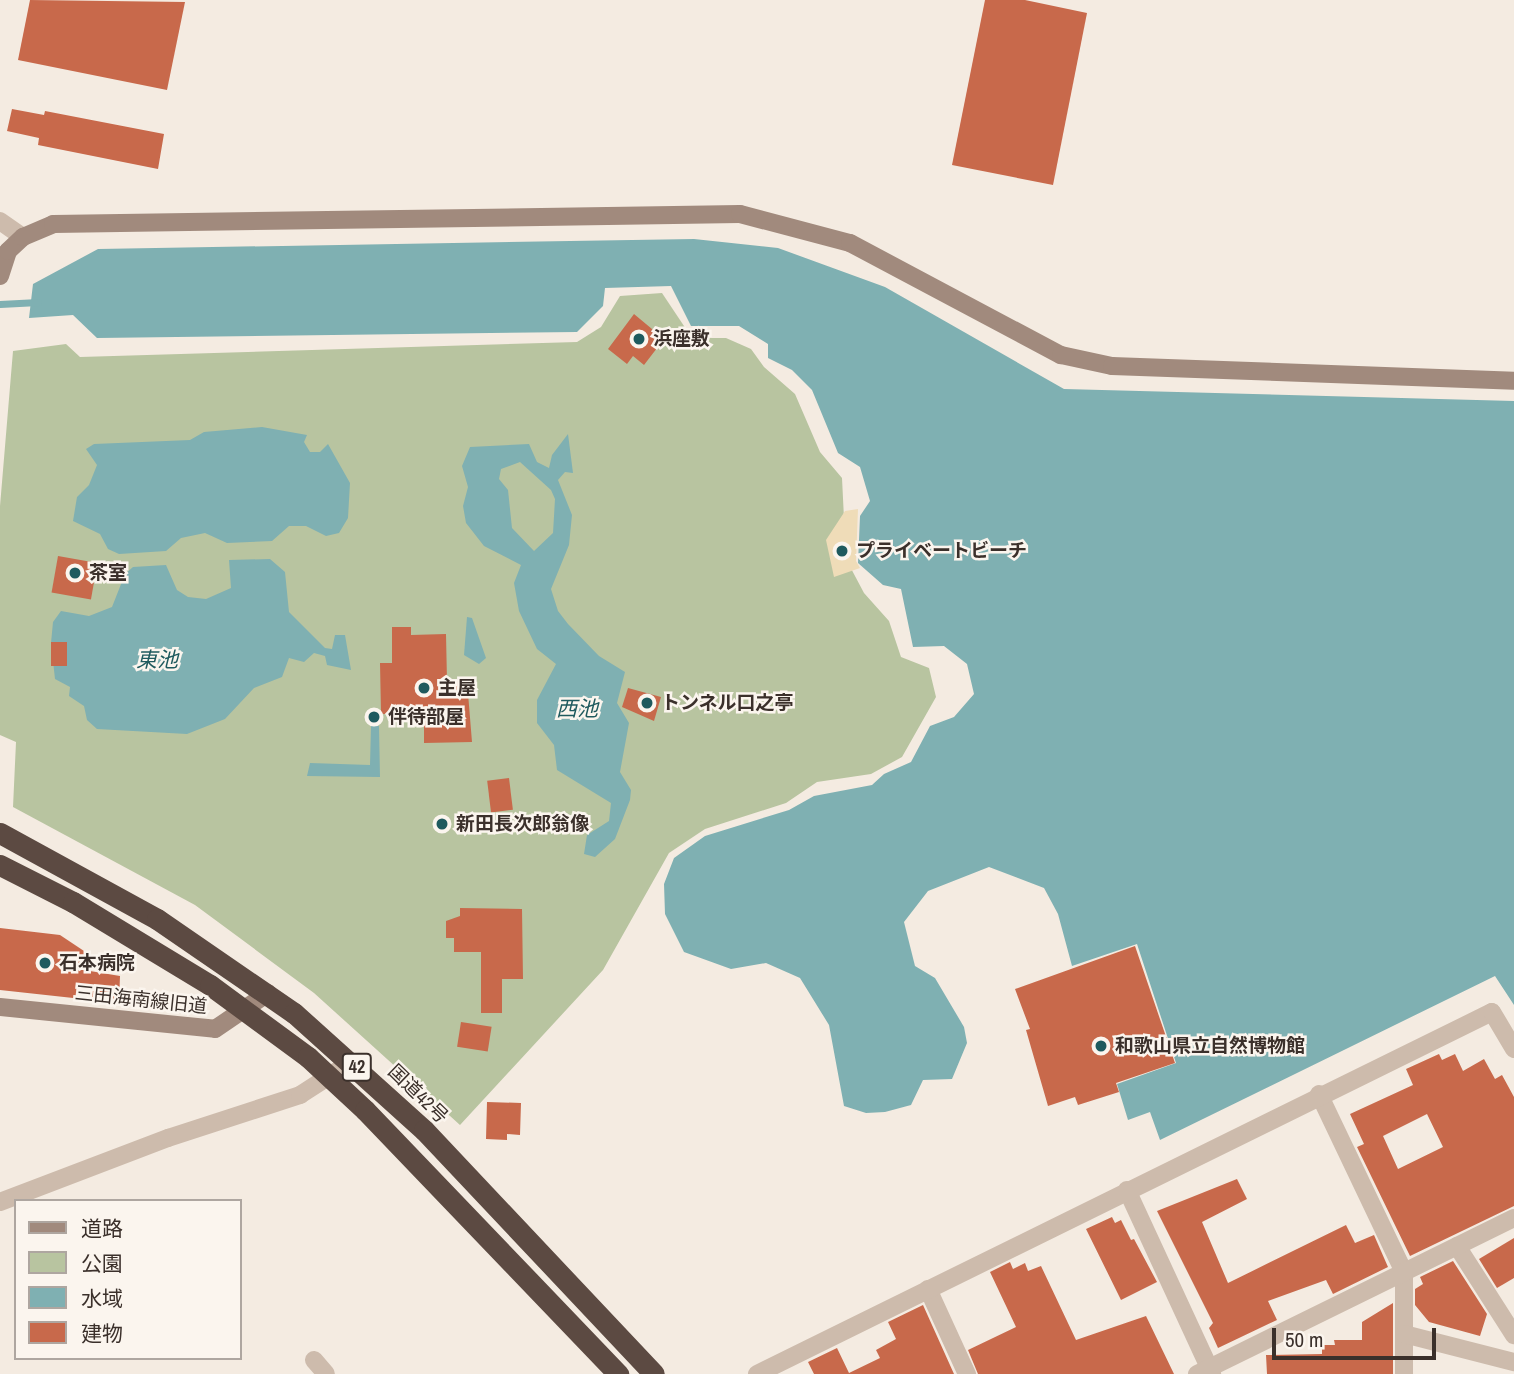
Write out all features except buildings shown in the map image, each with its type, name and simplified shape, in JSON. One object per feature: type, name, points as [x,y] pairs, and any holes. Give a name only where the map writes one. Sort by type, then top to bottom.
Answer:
[{"type":"highway","name":"国道42号","points":[[0,833],[158,919],[268,993],[351,1062],[485,1193],[654,1374]]},
{"type":"highway","name":"42","points":[[0,865],[116,927],[245,1009],[332,1077],[618,1374]]},
{"type":"street","points":[[0,276],[8,251],[23,237],[53,225],[740,215],[850,243],[1061,355],[1112,366],[1514,381]]},
{"type":"street","points":[[0,221],[23,237]]},
{"type":"street","name":"三田海南線旧道","points":[[0,1007],[215,1029],[268,993]]},
{"type":"street","points":[[757,1374],[1319,1094],[1492,1012],[1514,1049]]},
{"type":"street","points":[[0,1202],[167,1138],[300,1095],[332,1077],[351,1062]]},
{"type":"street","points":[[1319,1094],[1404,1272],[1404,1374]]},
{"type":"street","points":[[1127,1190],[1207,1372],[1514,1218]]},
{"type":"street","points":[[1457,1246],[1514,1335]]},
{"type":"street","points":[[928,1289],[967,1374]]},
{"type":"street","points":[[1404,1334],[1514,1362]]},
{"type":"green space","points":[[662,293],[692,338],[726,338],[751,349],[764,367],[795,394],[820,452],[842,478],[846,559],[864,593],[889,621],[901,657],[929,668],[936,697],[902,757],[871,774],[817,782],[786,803],[705,829],[669,853],[603,970],[460,1125],[314,993],[195,905],[13,807],[16,742],[0,735],[0,506],[13,351],[66,344],[80,357],[577,342],[601,327],[620,296]]},
{"type":"sand","name":"プライベートビーチ","points":[[858,509],[856,561],[860,568],[834,577],[826,540],[845,511]]},
{"type":"water","points":[[694,239],[778,248],[885,287],[1064,389],[1514,401],[1514,1005],[1495,976],[1160,1140],[1150,1112],[1128,1120],[1117,1084],[1176,1063],[1137,944],[1072,966],[1058,914],[1044,888],[989,867],[928,891],[904,922],[915,966],[935,978],[964,1027],[967,1043],[952,1079],[923,1080],[911,1105],[885,1112],[866,1113],[844,1106],[829,1025],[800,978],[766,963],[731,969],[684,952],[665,914],[664,884],[674,858],[705,836],[789,810],[814,796],[872,785],[884,774],[911,762],[930,726],[954,717],[974,694],[967,664],[944,646],[913,647],[901,589],[883,585],[858,563],[860,516],[870,501],[860,467],[838,453],[812,390],[792,370],[768,358],[768,344],[739,326],[691,326],[671,286],[605,288],[603,306],[577,332],[97,338],[73,315],[29,318],[33,284],[98,249]]},
{"type":"water","points":[[262,427],[307,435],[304,442],[310,452],[320,452],[328,444],[350,483],[348,518],[339,533],[326,536],[306,526],[289,526],[272,541],[227,543],[205,533],[181,538],[166,551],[119,554],[108,549],[100,534],[73,521],[77,497],[89,485],[97,465],[86,449],[94,444],[190,440],[204,432]]},
{"type":"water","name":"西池","points":[[568,434],[573,473],[565,472],[558,480],[572,515],[569,545],[551,589],[558,611],[599,656],[625,672],[617,703],[629,723],[620,772],[631,790],[630,800],[615,839],[595,857],[584,854],[587,835],[609,821],[611,803],[557,770],[554,745],[537,723],[537,700],[556,664],[537,649],[519,611],[514,583],[521,565],[484,546],[466,523],[463,506],[468,487],[462,466],[470,447],[529,444],[537,462],[549,468],[552,455]],"holes":[[[520,462],[551,490],[555,499],[553,533],[534,551],[512,528],[508,490],[499,479],[501,469]]]},
{"type":"water","name":"東池","points":[[270,559],[285,572],[289,612],[325,648],[332,649],[335,635],[345,635],[351,670],[327,665],[325,656],[314,653],[304,662],[289,658],[282,677],[254,688],[225,719],[187,734],[97,729],[87,720],[84,706],[69,696],[70,687],[55,679],[51,643],[53,622],[61,611],[89,616],[112,607],[125,574],[133,567],[166,565],[177,590],[188,597],[206,599],[231,588],[229,560]]},
{"type":"water","points":[[467,617],[472,618],[486,658],[479,664],[464,655]]},
{"type":"water","points":[[371,726],[379,726],[380,777],[307,776],[310,763],[370,765]]},
{"type":"waterway","points":[[0,304],[38,302]]},
{"type":"place","name":"浜座敷","points":[[639,339]]},
{"type":"place","name":"プライベートビーチ","points":[[842,551]]},
{"type":"place","name":"茶室","points":[[75,573]]},
{"type":"place","name":"主屋","points":[[424,688]]},
{"type":"place","name":"トンネル口之亭","points":[[647,703]]},
{"type":"place","name":"伴待部屋","points":[[374,717]]},
{"type":"place","name":"新田長次郎翁像","points":[[442,824]]},
{"type":"place","name":"石本病院","points":[[45,963]]},
{"type":"place","name":"和歌山県立自然博物館","points":[[1101,1046]]}]
